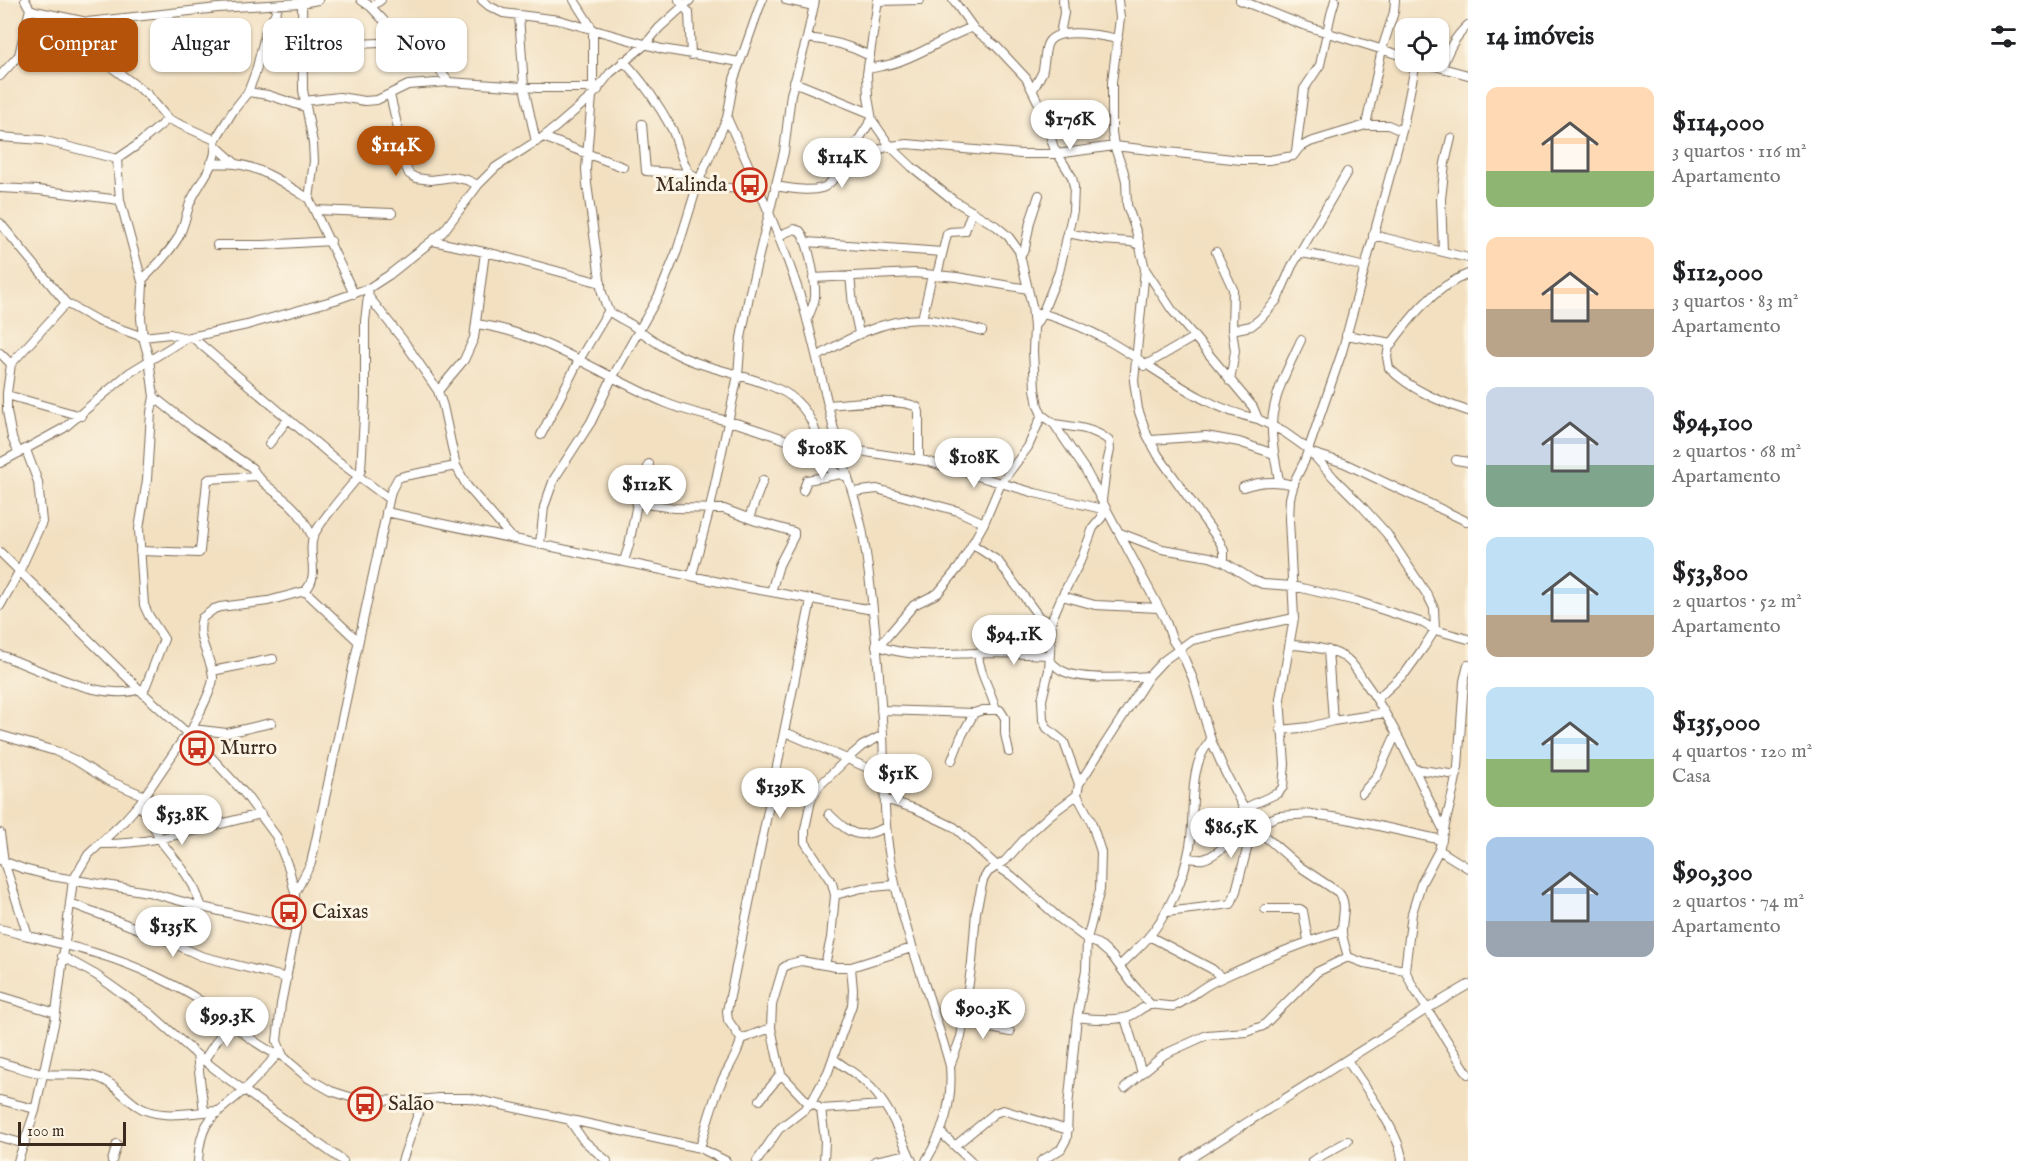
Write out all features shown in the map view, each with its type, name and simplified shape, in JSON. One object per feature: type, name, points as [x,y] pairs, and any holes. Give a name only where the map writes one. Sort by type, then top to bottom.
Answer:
[{"type":"street","points":[[25,0],[30,9],[28,18]]},
{"type":"street","points":[[30,9],[87,22],[318,0]]},
{"type":"street","points":[[361,0],[381,18]]},
{"type":"street","points":[[371,7],[381,0]]},
{"type":"street","points":[[482,0],[503,13],[559,20],[645,45],[740,62]]},
{"type":"street","points":[[574,0],[592,30],[594,91],[587,154],[587,184],[602,294],[609,310],[662,347],[676,354],[694,362],[770,385],[794,398],[812,422],[820,453],[829,469],[836,475]]},
{"type":"street","points":[[540,544],[543,507],[551,486],[591,422],[612,378],[659,295],[678,251],[699,180],[728,118],[734,79],[762,0]]},
{"type":"street","points":[[692,575],[710,508],[738,375],[748,296],[784,152],[794,82],[815,3],[786,0]]},
{"type":"street","points":[[920,0],[878,1],[868,69],[867,97],[871,116],[890,146],[930,183],[1008,236],[1020,256],[1033,313],[1035,389],[1042,415],[1054,424],[1086,471],[1103,506],[1120,533],[1193,680],[1211,740],[1252,824],[1299,866],[1342,897],[1344,906],[1342,931],[1347,957]]},
{"type":"street","points":[[954,0],[973,27],[996,46],[1021,72],[1042,110],[1057,154],[1072,177],[1073,211],[1059,272],[1042,314],[1034,327]]},
{"type":"street","points":[[1060,34],[1064,13],[1063,0]]},
{"type":"street","points":[[1118,0],[1120,18],[1111,96],[1112,132],[1114,146],[1126,181],[1127,205],[1145,269],[1135,371],[1138,409],[1151,440],[1171,474],[1220,542],[1224,551],[1224,562]]},
{"type":"street","points":[[1240,0],[1278,17],[1395,53]]},
{"type":"street","points":[[1296,152],[1304,88],[1320,65],[1335,0]]},
{"type":"street","points":[[1366,125],[1395,0]]},
{"type":"street","points":[[302,2],[302,18]]},
{"type":"street","points":[[0,463],[64,428],[149,359],[189,338],[247,326],[354,294],[369,292],[433,241],[478,185],[496,167],[543,138],[623,61],[645,45],[685,2],[689,13],[691,55]]},
{"type":"street","points":[[142,280],[179,237],[190,202],[207,175],[216,143],[233,111],[248,92],[266,35],[279,5]]},
{"type":"street","points":[[519,15],[524,87],[536,142]]},
{"type":"street","points":[[1449,47],[1456,35],[1468,25]]},
{"type":"street","points":[[868,69],[893,64],[951,35],[973,27]]},
{"type":"street","points":[[1033,90],[1042,73],[1048,43],[1052,38],[1060,34],[1093,35],[1118,39]]},
{"type":"street","points":[[807,38],[836,41],[850,45],[870,56]]},
{"type":"street","points":[[0,76],[18,56]]},
{"type":"street","points":[[623,61],[634,72],[663,113],[689,174]]},
{"type":"street","points":[[1449,70],[1468,75]]},
{"type":"street","points":[[118,72],[147,94],[168,120],[216,143],[236,164]]},
{"type":"street","points":[[303,72],[305,104],[314,152],[309,199]]},
{"type":"street","points":[[441,72],[449,82]]},
{"type":"street","points":[[1243,808],[1282,790],[1285,764],[1280,699],[1294,618],[1290,498],[1310,451],[1316,423],[1332,384],[1402,131],[1416,72]]},
{"type":"street","points":[[248,92],[305,104],[339,97],[365,101],[377,100],[408,85],[449,82],[594,91]]},
{"type":"street","points":[[794,82],[871,116]]},
{"type":"street","points":[[390,95],[404,163],[409,174],[416,178],[431,180],[453,177],[478,185]]},
{"type":"street","points":[[775,186],[819,189],[827,186],[846,161],[871,116]]},
{"type":"street","points":[[728,118],[770,214],[807,320],[862,531],[878,646],[886,827],[895,885],[912,948],[950,1066],[952,1086],[950,1101],[940,1132],[926,1161]]},
{"type":"street","points":[[0,137],[42,140],[117,159],[168,120]]},
{"type":"street","points":[[642,124],[646,171],[689,174],[716,186],[734,189],[759,188]]},
{"type":"street","points":[[846,161],[890,146],[907,144],[1021,154],[1057,154],[1114,146],[1241,160],[1281,159],[1293,156],[1299,148],[1310,142],[1366,125],[1388,126],[1402,131]]},
{"type":"street","points":[[543,138],[623,167]]},
{"type":"street","points":[[1443,251],[1441,200],[1445,163],[1451,138]]},
{"type":"street","points":[[117,159],[120,200],[142,280],[143,337],[149,359],[154,397],[147,480],[140,515],[140,551],[144,605],[164,639],[141,691]]},
{"type":"street","points":[[211,164],[236,164],[272,177],[309,199],[331,241],[354,294]]},
{"type":"street","points":[[1232,330],[1251,326],[1277,300],[1300,253],[1347,172]]},
{"type":"street","points":[[0,188],[120,200]]},
{"type":"street","points":[[1020,256],[1039,195]]},
{"type":"street","points":[[315,210],[392,213]]},
{"type":"street","points":[[922,319],[947,234],[965,231],[972,211]]},
{"type":"street","points":[[0,224],[66,303],[99,321],[143,337],[170,334],[189,338],[358,477],[390,500]]},
{"type":"street","points":[[778,236],[794,229],[800,231],[807,242],[815,293],[807,320]]},
{"type":"street","points":[[1068,233],[1140,245]]},
{"type":"street","points":[[1373,235],[1468,258]]},
{"type":"street","points":[[217,244],[264,245],[331,241]]},
{"type":"street","points":[[433,241],[485,252],[601,283]]},
{"type":"street","points":[[807,242],[942,252]]},
{"type":"street","points":[[438,391],[464,360],[474,338],[485,252]]},
{"type":"street","points":[[1216,252],[1233,289],[1232,330],[1235,351],[1230,381]]},
{"type":"street","points":[[1300,253],[1365,267]]},
{"type":"street","points":[[1145,269],[1172,310],[1252,407],[1258,419]]},
{"type":"street","points":[[813,278],[914,273],[1028,289]]},
{"type":"street","points":[[1468,274],[1436,292],[1392,343],[1387,357],[1389,368],[1420,392],[1468,411]]},
{"type":"street","points":[[850,276],[859,333]]},
{"type":"street","points":[[369,292],[438,391],[456,466],[467,486],[513,539]]},
{"type":"street","points":[[313,538],[358,477],[362,460],[365,321],[369,292]]},
{"type":"street","points":[[0,606],[42,522],[38,483],[8,425],[7,395],[11,364],[66,303]]},
{"type":"street","points":[[541,435],[579,360],[609,310]]},
{"type":"street","points":[[1033,313],[1086,328],[1205,399],[1272,426],[1310,451],[1387,534],[1428,596],[1434,608],[1436,630],[1414,662],[1377,699]]},
{"type":"street","points":[[817,357],[869,329],[922,319],[982,331]]},
{"type":"street","points":[[476,324],[514,332],[556,348],[612,378],[674,406],[728,421],[820,453]]},
{"type":"street","points":[[1346,336],[1392,343]]},
{"type":"street","points":[[1135,371],[1194,337]]},
{"type":"street","points":[[1279,481],[1272,426],[1274,407],[1301,339]]},
{"type":"street","points":[[0,353],[11,364]]},
{"type":"street","points":[[7,395],[81,416]]},
{"type":"street","points":[[18,1161],[25,1144],[44,1074],[56,1013],[72,880],[88,855],[139,804],[190,730],[212,684],[212,671],[200,635],[202,618],[208,612],[220,607],[268,601],[305,591],[312,579],[313,538],[300,514],[257,476],[252,468],[192,428],[154,397]]},
{"type":"street","points":[[828,405],[888,402],[907,403],[917,407],[919,412],[919,459]]},
{"type":"street","points":[[878,646],[914,605],[938,593],[950,580],[984,523],[1001,483],[1028,447],[1042,415]]},
{"type":"street","points":[[269,444],[288,419]]},
{"type":"street","points":[[1054,424],[1081,428],[1103,435],[1109,441],[1110,450],[1106,468],[1102,517],[1093,528],[1082,558],[1051,623],[1050,658],[1042,700],[1043,720],[1047,728],[1064,742],[1079,784]]},
{"type":"street","points":[[1151,440],[1206,436],[1239,442],[1274,454]]},
{"type":"street","points":[[839,448],[919,459],[1035,493],[1103,506]]},
{"type":"street","points":[[1310,451],[1344,463],[1468,522]]},
{"type":"street","points":[[1456,460],[1468,462]]},
{"type":"street","points":[[624,561],[637,503],[649,464]]},
{"type":"street","points":[[295,893],[311,863],[391,491],[398,478],[456,466]]},
{"type":"street","points":[[803,491],[807,480],[836,475],[848,477]]},
{"type":"street","points":[[140,551],[199,553],[207,481],[257,476]]},
{"type":"street","points":[[750,518],[763,480]]},
{"type":"street","points":[[1243,487],[1254,483],[1279,481],[1294,485]]},
{"type":"street","points":[[853,492],[877,489],[958,511],[984,523]]},
{"type":"street","points":[[637,503],[675,508],[724,509],[794,532],[779,565],[771,592]]},
{"type":"street","points":[[386,512],[771,592],[873,610]]},
{"type":"street","points":[[1120,533],[1162,549],[1210,557],[1224,562],[1253,580],[1273,585],[1293,586],[1367,604],[1423,623],[1436,630],[1468,639]]},
{"type":"street","points":[[972,544],[998,561],[1039,617],[1051,623]]},
{"type":"street","points":[[0,552],[141,691],[190,730],[261,814],[276,836],[295,893],[296,928],[277,1041],[280,1056]]},
{"type":"street","points":[[305,591],[358,641]]},
{"type":"street","points":[[1062,596],[1095,605],[1159,609]]},
{"type":"street","points":[[700,1148],[720,1083],[737,1054],[741,1039],[728,1020],[727,1011],[811,600]]},
{"type":"street","points":[[1041,1161],[1065,1144],[1077,1017],[1086,970],[1087,939],[1100,890],[1101,852],[1091,821],[1077,795],[1079,784],[1149,676],[1163,661],[1192,640],[1201,637],[1294,618]]},
{"type":"street","points":[[1291,645],[1328,650],[1349,661],[1385,713],[1444,831]]},
{"type":"street","points":[[878,646],[924,655],[978,653],[1050,658],[1062,671],[1073,675],[1149,676]]},
{"type":"street","points":[[1328,650],[1333,721]]},
{"type":"street","points":[[978,653],[978,665],[992,694],[996,710]]},
{"type":"street","points":[[0,655],[90,688],[125,693],[141,691]]},
{"type":"street","points":[[212,671],[273,658]]},
{"type":"street","points":[[1468,665],[1464,681],[1457,771],[1439,850],[1416,896],[1405,970],[1468,1074]]},
{"type":"street","points":[[881,710],[974,713],[996,710],[1003,713],[1005,718],[1005,734],[1009,752]]},
{"type":"street","points":[[952,760],[974,713]]},
{"type":"street","points":[[1281,730],[1309,728],[1333,721],[1385,713]]},
{"type":"street","points":[[190,730],[226,733],[271,723]]},
{"type":"street","points":[[785,732],[884,775]]},
{"type":"street","points":[[1362,793],[1371,786],[1376,778],[1396,734]]},
{"type":"street","points":[[0,735],[55,751],[75,760],[107,780],[145,796]]},
{"type":"street","points":[[825,965],[831,938],[835,896],[832,883],[804,838],[808,811],[814,793],[847,759],[862,746],[883,735]]},
{"type":"street","points":[[1119,966],[1149,936],[1167,912],[1180,881],[1188,858],[1192,836],[1196,769],[1203,749],[1211,740]]},
{"type":"street","points":[[1414,769],[1457,771],[1468,768]]},
{"type":"street","points":[[950,1066],[961,1037],[980,891],[988,872],[1014,853],[1030,833],[1077,795]]},
{"type":"street","points":[[885,799],[916,809],[954,827],[1059,919],[1098,944],[1150,1004]]},
{"type":"street","points":[[139,804],[188,877],[202,907]]},
{"type":"street","points":[[1188,858],[1198,860],[1208,857],[1252,824],[1293,813],[1347,819],[1442,840]]},
{"type":"street","points":[[99,844],[124,843],[159,837],[261,814]]},
{"type":"street","points":[[829,814],[846,830],[856,835],[876,832],[886,827]]},
{"type":"street","points":[[1167,912],[1231,904],[1252,824]]},
{"type":"street","points":[[0,833],[2,861],[28,936]]},
{"type":"street","points":[[1439,850],[1468,868]]},
{"type":"street","points":[[2,861],[24,869],[72,880],[148,892],[202,907],[296,928]]},
{"type":"street","points":[[835,896],[862,888],[895,885]]},
{"type":"street","points":[[70,903],[157,936],[201,956],[286,978]]},
{"type":"street","points":[[1265,909],[1300,909],[1303,911],[1308,940]]},
{"type":"street","points":[[0,929],[110,958],[153,975],[199,999],[308,1078],[331,1091],[350,1097],[373,1100],[469,1098],[700,1148],[726,1161]]},
{"type":"street","points":[[1077,1017],[1125,1018],[1150,1004],[1178,1005],[1200,988],[1261,959],[1308,940],[1342,931]]},
{"type":"street","points":[[1149,936],[1212,969],[1222,978]]},
{"type":"street","points":[[884,1105],[821,1109],[811,1104],[781,1074],[771,1028],[772,1005],[783,968],[789,964],[801,961],[851,967],[912,948]]},
{"type":"street","points":[[62,956],[96,975],[150,1013],[200,1057],[343,1161]]},
{"type":"street","points":[[1347,957],[1355,961],[1405,970]]},
{"type":"street","points":[[1125,1088],[1165,1054],[1207,1035],[1234,1034],[1263,1026],[1317,972],[1347,957]]},
{"type":"street","points":[[758,1161],[779,1129],[811,1104],[834,1059],[852,1005],[851,967]]},
{"type":"street","points":[[1186,1161],[1468,985]]},
{"type":"street","points":[[0,996],[56,1013]]},
{"type":"street","points":[[1125,1018],[1142,1072]]},
{"type":"street","points":[[204,1111],[200,1057],[229,1022]]},
{"type":"street","points":[[962,1022],[1010,1032]]},
{"type":"street","points":[[741,1039],[771,1028]]},
{"type":"street","points":[[198,1161],[204,1128],[218,1111],[280,1056]]},
{"type":"street","points":[[834,1059],[865,1082],[884,1105],[910,1157],[875,1161]]},
{"type":"street","points":[[1347,1060],[1392,1131],[1401,1151],[1402,1161]]},
{"type":"street","points":[[0,1062],[44,1074],[88,1075],[100,1078],[138,1107],[148,1111],[179,1113],[218,1111]]},
{"type":"street","points":[[760,1100],[781,1074]]},
{"type":"street","points":[[402,1161],[423,1099]]},
{"type":"street","points":[[0,1100],[35,1109]]},
{"type":"street","points":[[821,1109],[825,1140],[824,1161]]},
{"type":"street","points":[[956,1145],[995,1113],[1003,1110],[1068,1130]]},
{"type":"street","points":[[570,1121],[583,1140],[607,1161]]},
{"type":"street","points":[[940,1132],[971,1161]]},
{"type":"street","points":[[0,1137],[25,1144]]},
{"type":"street","points":[[1312,1161],[1348,1141]]},
{"type":"street","points":[[112,1161],[117,1144]]},
{"type":"street","points":[[758,1161],[766,1161]]},
{"type":"place","name":"Malinda","points":[[750,185]]},
{"type":"place","name":"Murro","points":[[197,748]]},
{"type":"place","name":"Caixas","points":[[289,912]]},
{"type":"place","name":"Salão","points":[[365,1104]]}]
